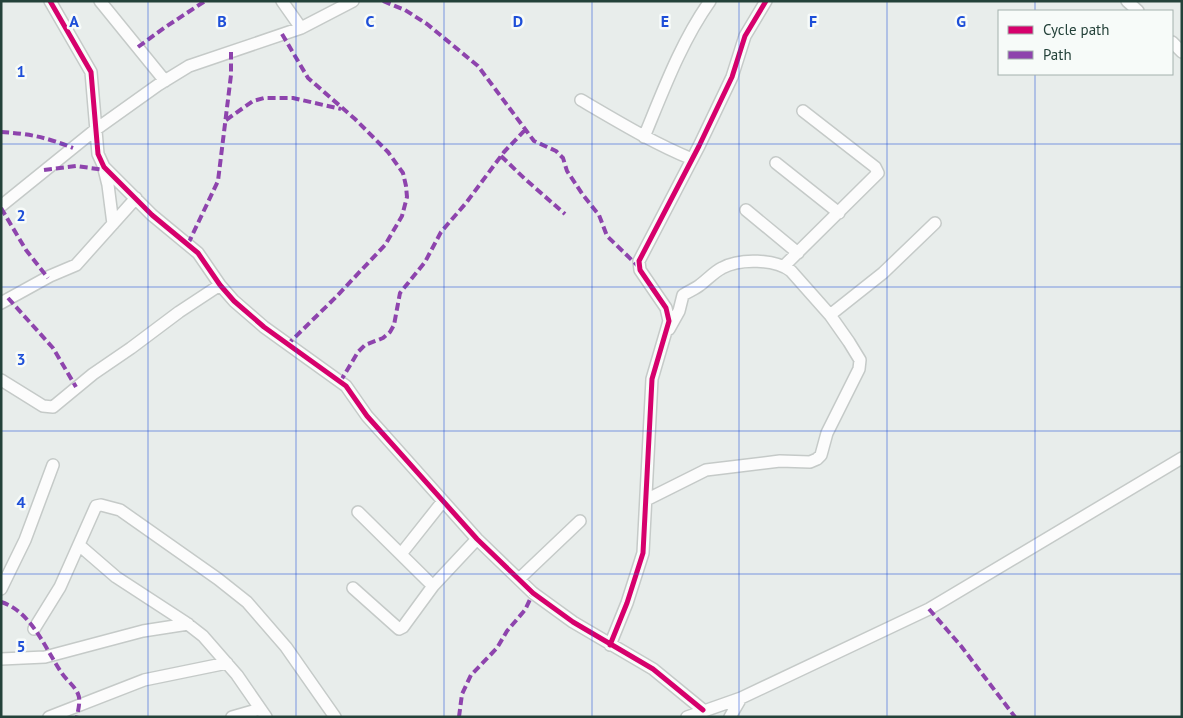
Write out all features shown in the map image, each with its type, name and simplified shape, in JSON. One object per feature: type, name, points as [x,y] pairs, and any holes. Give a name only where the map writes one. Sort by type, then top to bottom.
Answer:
[{"type":"street","points":[[50,1],[91,72],[94,130],[98,154],[104,167],[108,185],[113,224]]},
{"type":"street","points":[[100,1],[165,81]]},
{"type":"street","points":[[282,1],[301,28]]},
{"type":"street","points":[[1,206],[94,130],[188,66],[301,28],[354,1]]},
{"type":"street","points":[[644,137],[675,65],[710,1]]},
{"type":"street","points":[[667,332],[669,315],[643,275],[639,267],[639,261],[692,159],[732,76],[745,36],[766,1]]},
{"type":"street","points":[[1127,1],[1137,10]]},
{"type":"street","points":[[1173,43],[1182,52]]},
{"type":"street","points":[[581,100],[644,137],[692,159]]},
{"type":"street","points":[[784,266],[878,173],[875,167],[803,111]]},
{"type":"street","points":[[776,163],[839,213]]},
{"type":"street","points":[[104,167],[152,216],[198,253],[220,285],[234,301],[264,327],[346,386],[367,416],[477,539],[534,593],[573,622],[653,669],[703,710]]},
{"type":"street","points":[[1,303],[76,264],[136,198]]},
{"type":"street","points":[[746,210],[798,253]]},
{"type":"street","points":[[830,315],[883,273],[935,223]]},
{"type":"street","points":[[610,645],[640,566],[643,553],[652,379],[667,332],[679,311],[683,295],[721,268],[730,264],[748,262],[775,263],[784,266],[791,271],[830,315],[858,355],[860,364],[859,370],[827,434],[821,455],[810,462],[780,461],[706,470],[646,500]]},
{"type":"street","points":[[1,380],[43,406],[53,407],[100,368],[131,348],[172,316],[220,285]]},
{"type":"street","points":[[687,717],[741,698],[930,609],[1182,458]]},
{"type":"street","points":[[1,589],[25,540],[52,465]]},
{"type":"street","points":[[401,554],[443,501]]},
{"type":"street","points":[[34,629],[60,587],[96,506],[101,505],[125,512],[235,591],[247,602],[286,647],[335,717]]},
{"type":"street","points":[[358,512],[433,586]]},
{"type":"street","points":[[519,579],[580,521]]},
{"type":"street","points":[[353,588],[399,629],[433,586],[477,539]]},
{"type":"street","points":[[78,545],[116,577],[188,624],[203,636],[237,675],[263,713],[232,717]]},
{"type":"street","points":[[1,659],[45,657],[143,631],[188,624]]},
{"type":"street","points":[[49,717],[144,680],[227,663]]},
{"type":"street","points":[[730,717],[741,698]]},
{"type":"marked path","points":[[138,47],[205,1]]},
{"type":"marked path","points":[[383,1],[405,10],[427,24],[478,66],[534,141],[556,151],[563,158],[567,171],[599,215],[607,236],[639,267]]},
{"type":"marked path","points":[[282,34],[308,78],[355,119],[388,152],[403,173],[407,197],[402,216],[385,245],[288,344]]},
{"type":"marked path","points":[[188,244],[218,181],[231,75],[231,52]]},
{"type":"marked path","points":[[226,120],[253,101],[264,98],[293,98],[341,109]]},
{"type":"marked path","points":[[340,382],[358,352],[365,345],[383,338],[390,332],[394,325],[400,293],[425,262],[441,232],[466,203],[504,152],[525,130]]},
{"type":"marked path","points":[[1,132],[38,137],[73,148]]},
{"type":"marked path","points":[[501,156],[565,214]]},
{"type":"marked path","points":[[44,170],[76,166],[105,170]]},
{"type":"marked path","points":[[1,208],[26,250],[48,278]]},
{"type":"marked path","points":[[8,298],[53,348],[76,387]]},
{"type":"marked path","points":[[459,717],[462,694],[471,675],[497,648],[507,631],[525,610],[533,593]]},
{"type":"marked path","points":[[1,602],[21,613],[29,622],[61,672],[75,688],[79,699],[77,717]]},
{"type":"marked path","points":[[929,609],[961,646],[1015,717]]},
{"type":"cycle path","points":[[50,1],[91,72],[98,154],[104,167],[152,215],[198,253],[220,285],[234,301],[264,327],[346,386],[367,416],[477,539],[533,593],[573,622],[653,669],[703,710]]},
{"type":"cycle path","points":[[610,645],[627,603],[643,553],[652,379],[669,321],[666,308],[640,270],[639,261],[699,146],[732,77],[745,36],[766,1]]}]
